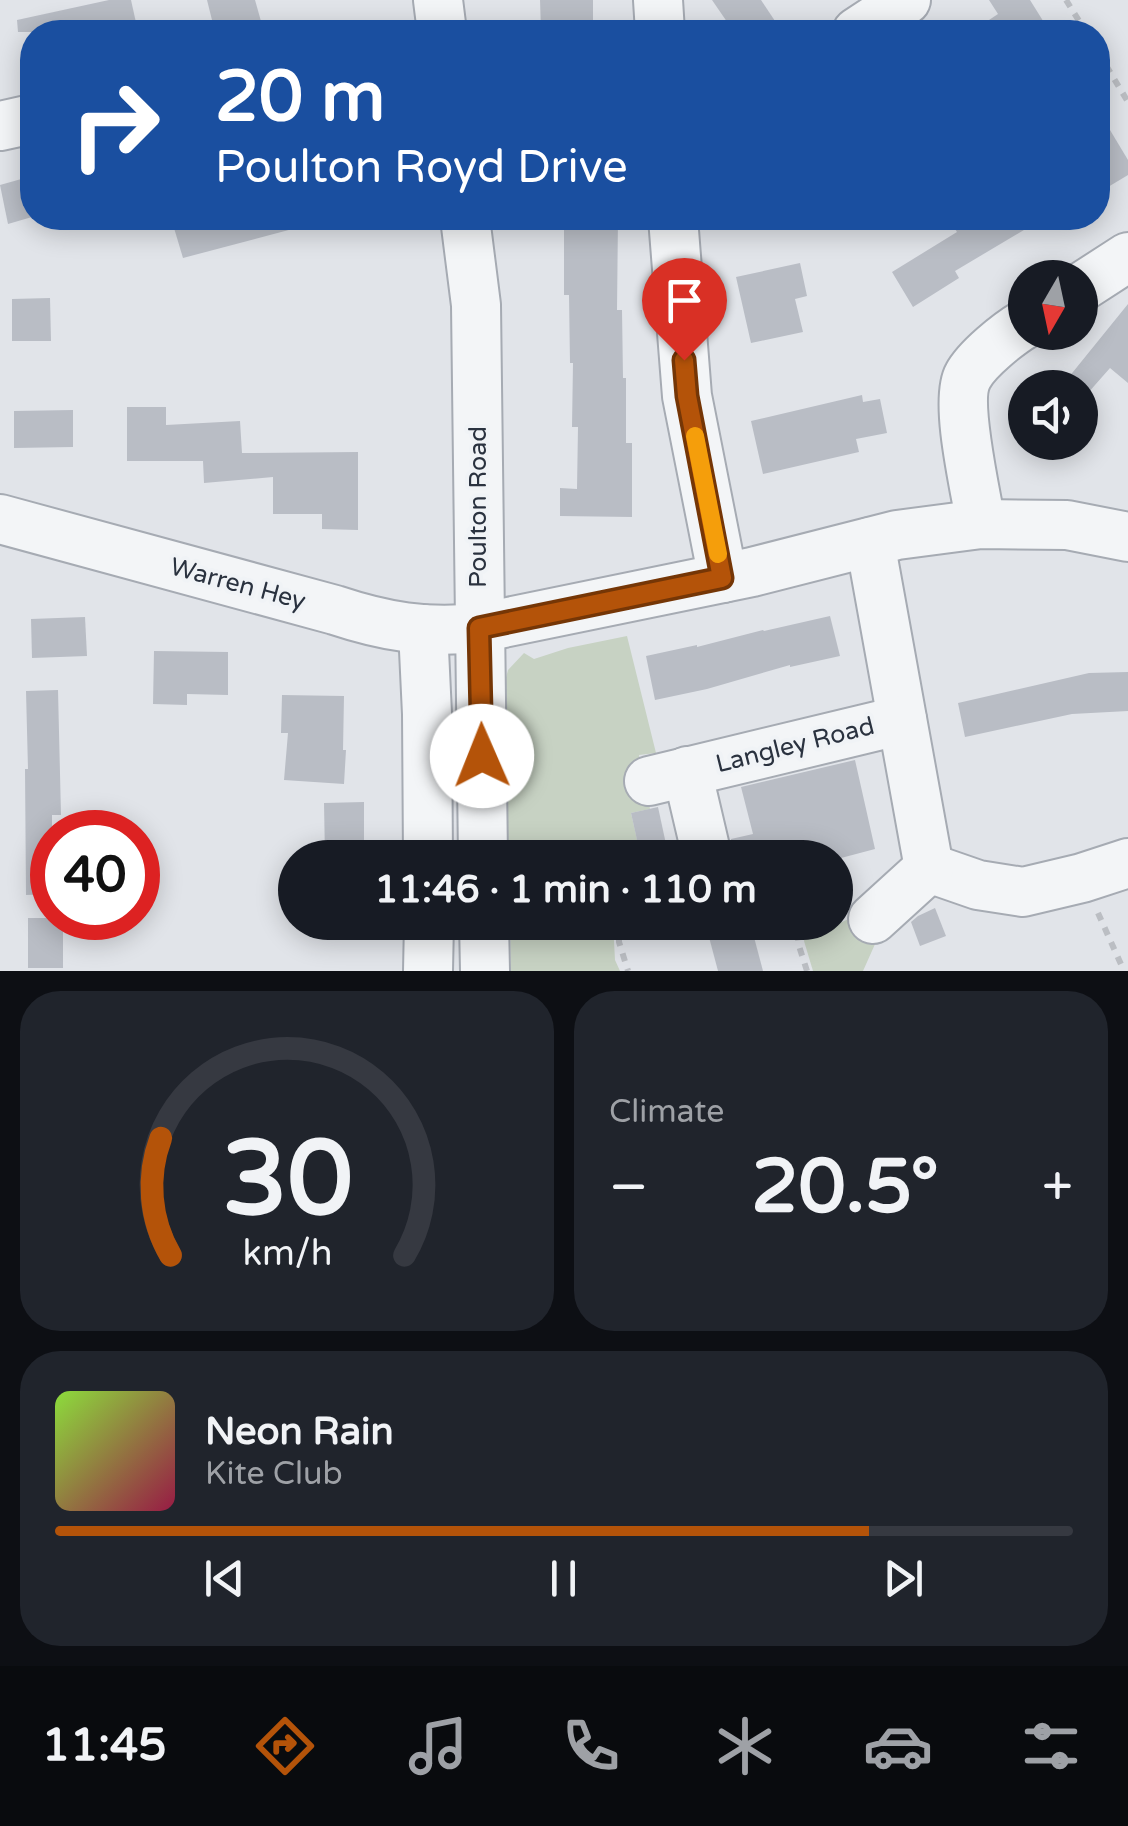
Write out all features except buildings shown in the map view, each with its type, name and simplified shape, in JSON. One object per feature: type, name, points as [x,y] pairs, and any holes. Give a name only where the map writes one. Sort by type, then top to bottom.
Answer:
[{"type":"street","points":[[875,20],[906,0]]},
{"type":"street","name":"Poulton Road","points":[[466,230],[476,306],[483,840]]},
{"type":"street","points":[[674,230],[687,396],[722,578]]},
{"type":"street","points":[[1098,276],[1128,257]]},
{"type":"street","points":[[981,524],[963,422],[966,378],[1008,335]]},
{"type":"street","name":"Warren Hey","points":[[0,519],[374,624],[441,632],[479,628],[722,578],[897,535],[981,524],[1067,525],[1128,537]]},
{"type":"street","name":"Langley Road","points":[[870,542],[929,868]]},
{"type":"street","points":[[423,629],[428,840]]},
{"type":"street","name":"Langley Road","points":[[700,840],[668,776],[902,720]]},
{"type":"street","points":[[872,918],[929,868],[978,884],[1023,892],[1128,863]]},
{"type":"street","points":[[428,971],[429,940]]},
{"type":"street","points":[[484,940],[485,971]]},
{"type":"path","points":[[1110,72],[1128,102]]},
{"type":"path","points":[[1082,878],[1124,971]]},
{"type":"path","points":[[619,940],[628,971]]},
{"type":"path","points":[[798,940],[807,971]]},
{"type":"green space","points":[[627,636],[656,753],[639,755],[650,809],[631,813],[637,840],[507,840],[503,689],[508,670],[524,653],[534,659]]},
{"type":"green space","points":[[861,913],[880,933],[863,971],[813,971],[804,940],[853,940],[853,917]]},
{"type":"green space","points":[[510,940],[614,940],[620,971],[511,971]]},
{"type":"slow traffic","points":[[695,436],[718,554]]},
{"type":"route","points":[[482,756],[479,628],[722,578],[687,396],[684,360]]}]
